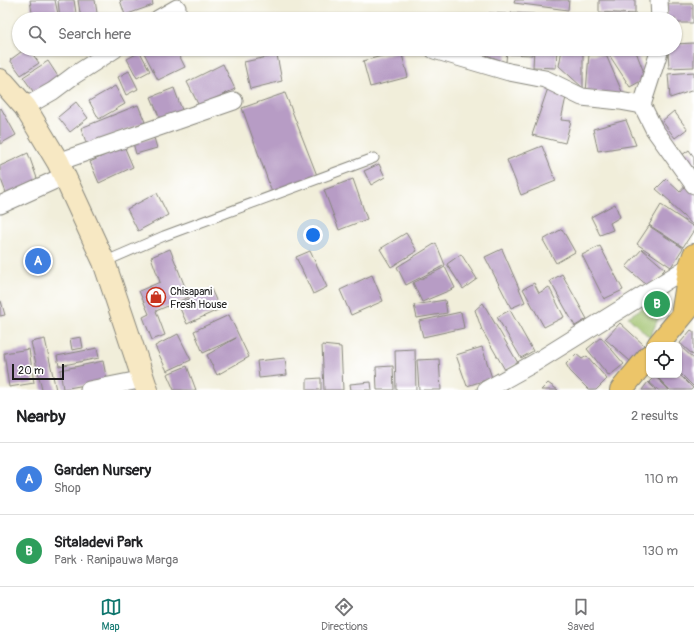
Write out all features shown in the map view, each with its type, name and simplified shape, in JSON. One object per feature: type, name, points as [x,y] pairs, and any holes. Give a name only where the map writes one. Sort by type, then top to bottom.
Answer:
[{"type":"main road","points":[[0,80],[24,107],[61,169],[104,262],[146,384]]},
{"type":"main road","points":[[660,342],[688,308],[692,260]]},
{"type":"main road","points":[[621,390],[646,360]]},
{"type":"street","points":[[659,0],[660,12]]},
{"type":"street","points":[[170,12],[177,8]]},
{"type":"street","points":[[24,107],[53,91],[104,56]]},
{"type":"street","points":[[454,56],[509,72],[545,79],[582,97],[642,105]]},
{"type":"street","points":[[658,56],[642,105],[654,129],[694,185]]},
{"type":"street","points":[[0,205],[61,169],[234,101]]},
{"type":"street","points":[[486,390],[536,362],[692,260]]},
{"type":"street","points":[[89,390],[146,384]]},
{"type":"lane","points":[[104,262],[164,236],[374,158]]},
{"type":"green space","points":[[670,290],[650,338],[628,317]]},
{"type":"building","points":[[30,0],[55,0],[58,12],[32,12]]},
{"type":"building","points":[[58,0],[74,0],[76,12],[59,12]]},
{"type":"building","points":[[78,0],[95,0],[97,12],[80,12]]},
{"type":"building","points":[[120,0],[152,0],[153,5],[133,12],[124,12]]},
{"type":"building","points":[[515,0],[569,0],[568,10],[514,3]]},
{"type":"building","points":[[599,0],[635,0],[635,12],[599,12]]},
{"type":"building","points":[[667,4],[693,4],[693,23],[682,23],[682,12],[667,12]]},
{"type":"building","points":[[694,43],[694,67],[669,68],[668,56],[682,56],[682,44]]},
{"type":"building","points":[[15,56],[34,56],[39,63],[21,75],[10,60]]},
{"type":"building","points":[[133,56],[142,56],[150,71],[137,78],[127,59]]},
{"type":"building","points":[[146,56],[180,56],[185,67],[158,80]]},
{"type":"building","points":[[277,56],[282,81],[250,89],[244,62]]},
{"type":"building","points":[[382,56],[402,56],[408,77],[370,87],[363,61]]},
{"type":"building","points":[[489,56],[506,56],[506,62]]},
{"type":"building","points":[[534,56],[557,56],[556,68],[533,67]]},
{"type":"building","points":[[561,56],[583,56],[583,88],[559,66]]},
{"type":"building","points":[[589,56],[606,56],[623,94],[586,92]]},
{"type":"building","points":[[610,56],[638,56],[646,78],[630,87]]},
{"type":"building","points":[[48,61],[59,78],[35,94],[23,77]]},
{"type":"building","points":[[223,64],[235,89],[199,106],[187,82]]},
{"type":"building","points":[[129,71],[138,89],[126,95],[118,77]]},
{"type":"building","points":[[694,72],[694,90],[670,98],[668,74]]},
{"type":"building","points":[[115,86],[125,104],[99,119],[89,101]]},
{"type":"building","points":[[174,88],[182,110],[160,119],[151,97]]},
{"type":"building","points":[[548,88],[566,97],[561,120],[571,121],[565,143],[532,135]]},
{"type":"building","points":[[285,93],[318,178],[272,192],[242,108]]},
{"type":"building","points":[[76,102],[88,118],[70,132],[58,117]]},
{"type":"building","points":[[138,105],[145,122],[87,145],[81,128]]},
{"type":"building","points":[[1,108],[16,135],[0,144],[0,109]]},
{"type":"building","points":[[674,111],[687,129],[675,138],[662,121]]},
{"type":"building","points":[[626,120],[636,145],[598,151],[593,129]]},
{"type":"building","points":[[154,138],[157,148],[136,154],[133,143]]},
{"type":"building","points":[[124,146],[133,167],[99,183],[90,162]]},
{"type":"building","points":[[542,146],[556,181],[521,195],[507,160]]},
{"type":"building","points":[[689,150],[694,157],[694,174],[678,158]]},
{"type":"building","points":[[28,153],[38,181],[7,195],[0,177],[0,166]]},
{"type":"building","points":[[379,164],[385,177],[371,185],[364,171]]},
{"type":"building","points":[[353,179],[367,219],[339,230],[324,190]]},
{"type":"building","points":[[666,179],[680,192],[686,185],[694,192],[694,226],[656,189]]},
{"type":"building","points":[[157,193],[168,215],[138,231],[127,209]]},
{"type":"building","points":[[615,204],[620,217],[610,223],[613,230],[600,235],[591,217]]},
{"type":"building","points":[[661,205],[694,227],[694,230],[683,247],[649,225]]},
{"type":"building","points":[[649,226],[683,248],[671,267],[637,244]]},
{"type":"building","points":[[562,229],[575,252],[556,263],[543,240]]},
{"type":"building","points":[[406,233],[417,251],[391,267],[380,249]]},
{"type":"building","points":[[436,243],[445,265],[406,285],[397,267]]},
{"type":"building","points":[[600,246],[623,290],[604,299],[582,255]]},
{"type":"building","points":[[170,249],[189,297],[156,311],[165,335],[152,340],[143,317],[149,314],[139,291],[160,282],[151,257]]},
{"type":"building","points":[[502,249],[525,302],[511,308],[485,257]]},
{"type":"building","points":[[642,249],[665,269],[649,287],[626,267]]},
{"type":"building","points":[[310,251],[327,287],[313,294],[296,257]]},
{"type":"building","points":[[461,254],[477,279],[463,289],[447,264]]},
{"type":"building","points":[[445,267],[455,288],[422,302],[413,283]]},
{"type":"building","points":[[562,274],[587,319],[575,326],[550,281]]},
{"type":"building","points":[[372,275],[383,301],[351,315],[340,290]]},
{"type":"building","points":[[534,283],[539,293],[549,287],[564,317],[544,327],[523,289]]},
{"type":"building","points":[[211,289],[220,309],[187,324],[178,304]]},
{"type":"building","points":[[445,300],[447,313],[417,318],[414,305]]},
{"type":"building","points":[[0,301],[5,315],[0,316]]},
{"type":"building","points":[[483,303],[518,363],[505,370],[482,330],[475,310]]},
{"type":"building","points":[[510,310],[533,351],[521,358],[497,317]]},
{"type":"building","points":[[461,312],[464,328],[423,337],[419,321]]},
{"type":"building","points":[[229,315],[249,357],[217,375],[207,355],[236,338],[203,353],[194,331]]},
{"type":"building","points":[[620,323],[644,345],[630,361],[605,339]]},
{"type":"building","points":[[691,330],[694,332],[694,356],[682,345],[681,342]]},
{"type":"building","points":[[178,334],[191,360],[167,371],[155,346]]},
{"type":"building","points":[[81,337],[83,348],[72,350],[70,339]]},
{"type":"building","points":[[601,337],[624,364],[609,376],[587,349]]},
{"type":"building","points":[[45,339],[56,390],[42,390],[31,342]]},
{"type":"building","points":[[322,345],[341,347],[343,390],[324,390]]},
{"type":"building","points":[[482,347],[492,378],[467,386],[456,355]]},
{"type":"building","points":[[97,348],[99,358],[59,366],[57,356]]},
{"type":"building","points":[[682,348],[694,359],[694,387],[682,375]]},
{"type":"building","points":[[29,349],[34,383],[9,387],[4,353]]},
{"type":"building","points":[[415,349],[416,390],[396,390],[395,350]]},
{"type":"building","points":[[576,354],[582,359],[587,356],[607,379],[596,390],[589,390],[570,371],[566,364]]},
{"type":"building","points":[[285,358],[287,375],[259,378],[257,361]]},
{"type":"building","points":[[439,359],[441,390],[419,390],[417,360]]},
{"type":"building","points":[[103,361],[107,381],[63,389],[60,370]]},
{"type":"building","points":[[187,366],[196,390],[174,390],[167,374]]},
{"type":"building","points":[[393,366],[394,390],[377,390],[376,367]]},
{"type":"building","points":[[682,377],[693,388],[691,390],[670,390],[658,378]]},
{"type":"building","points":[[321,378],[321,390],[307,390],[307,379]]},
{"type":"building","points":[[653,378],[657,378],[669,390],[658,390],[649,382]]},
{"type":"building","points":[[371,382],[372,390],[351,390],[350,384]]},
{"type":"building","points":[[648,382],[656,390],[642,390]]},
{"type":"building","points":[[548,383],[558,390],[541,390]]},
{"type":"place","name":"Garden Nursery","points":[[38,261]]},
{"type":"place","name":"Chisapani Fresh House","points":[[156,297]]},
{"type":"place","name":"Sitaladevi Park","points":[[657,304]]}]
